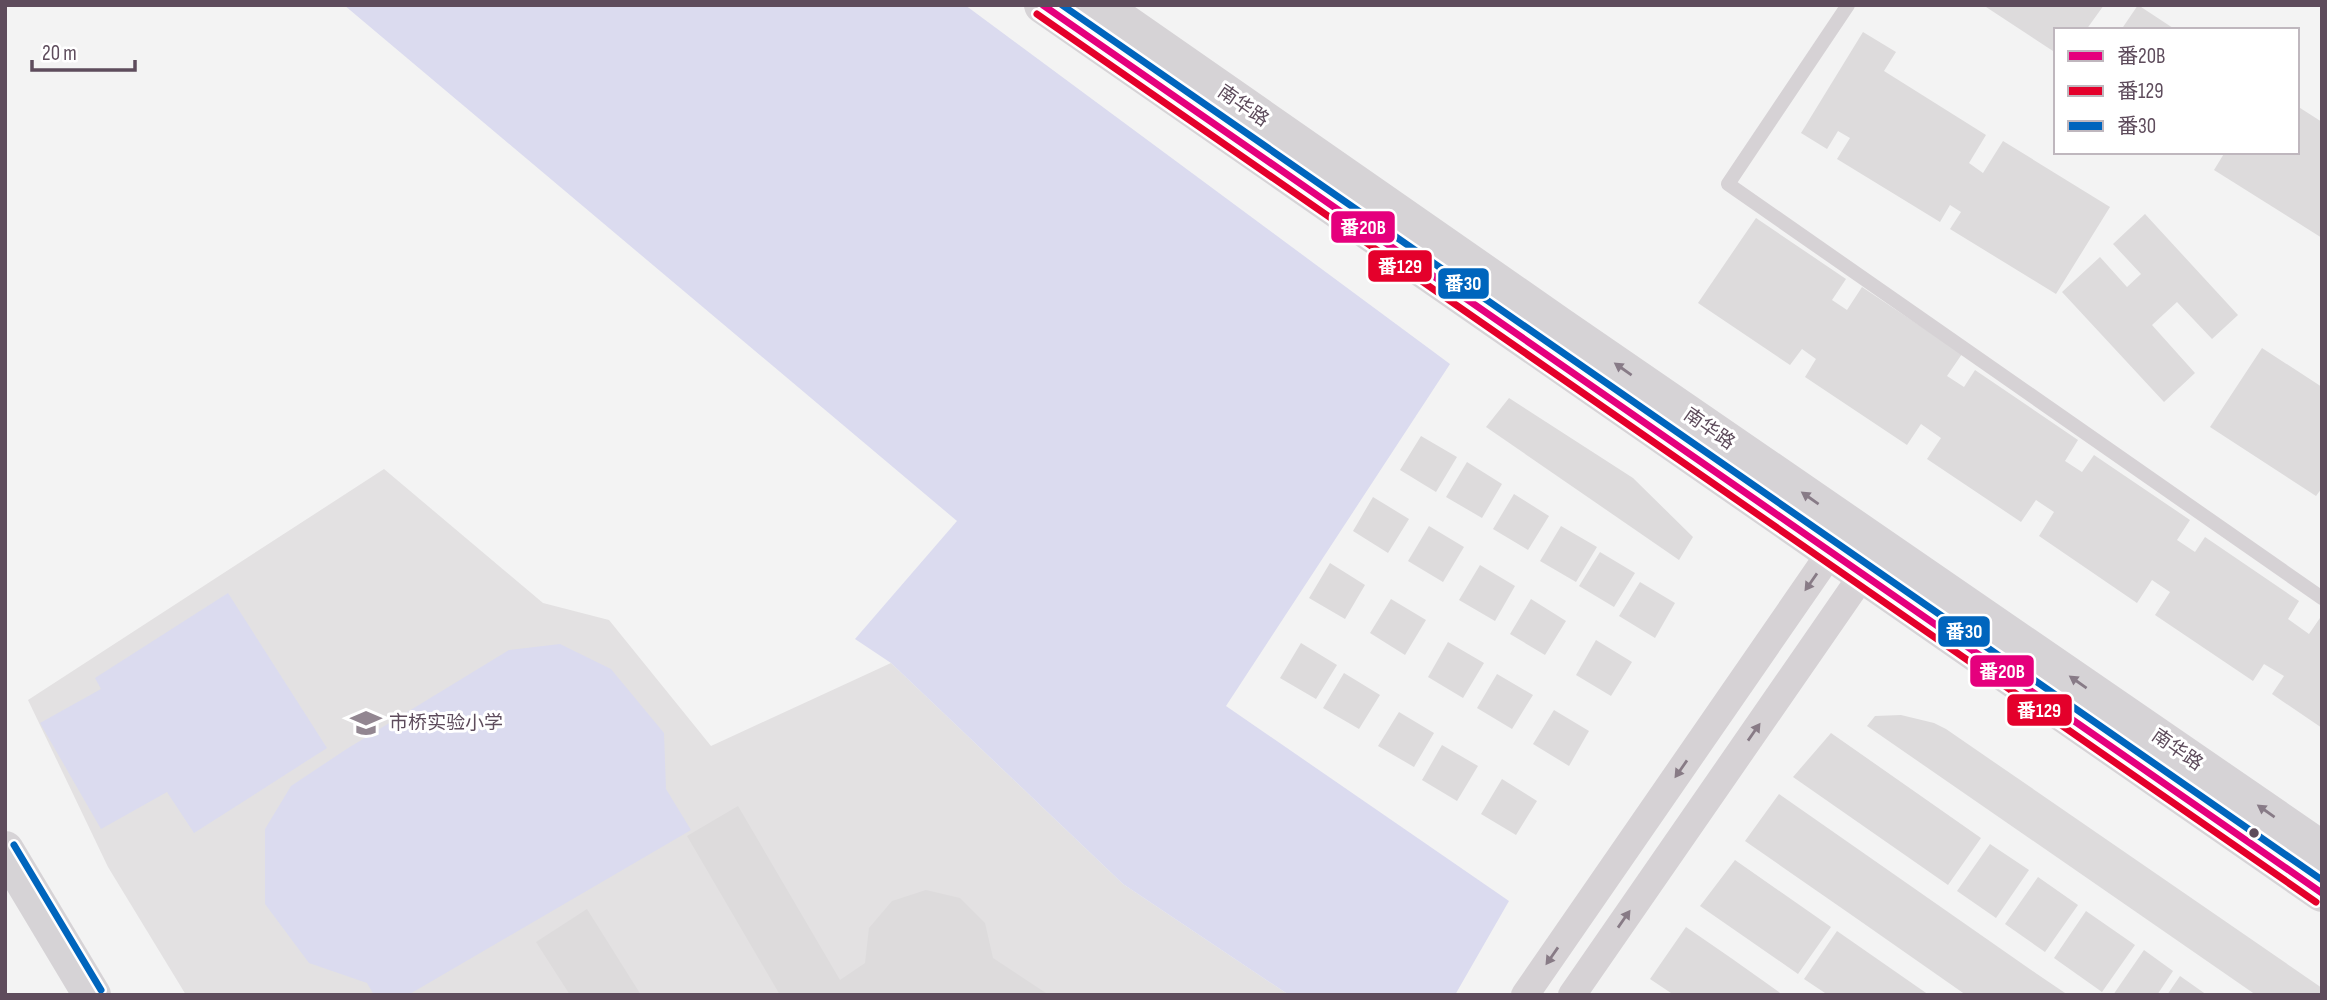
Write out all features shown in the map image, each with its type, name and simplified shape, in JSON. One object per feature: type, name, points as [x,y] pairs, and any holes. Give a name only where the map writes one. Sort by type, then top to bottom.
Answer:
[{"type":"street","name":"南华路","points":[[1043,5],[1872,561],[2322,850]]},
{"type":"street","name":"南华路","points":[[1099,5],[1840,539]]},
{"type":"street","points":[[1525,995],[1840,539]]},
{"type":"street","name":"南华路","points":[[1872,561],[2322,893]]},
{"type":"street","points":[[1572,995],[1872,561]]},
{"type":"street","points":[[5,850],[92,995]]},
{"type":"lane","points":[[1848,5],[1727,184],[2322,597]]},
{"type":"shaded area","points":[[344,5],[965,5],[1450,364],[1226,706],[1509,901],[1455,995],[1289,995],[1123,884],[891,663],[855,639],[957,521]]},
{"type":"shaded area","name":"市桥实验小学","points":[[384,469],[543,603],[609,620],[711,746],[891,663],[1123,884],[1289,995],[186,995],[108,867],[28,700]]},
{"type":"shaded area","points":[[228,593],[327,748],[194,833],[167,792],[101,829],[40,723],[101,689],[95,678]]},
{"type":"shaded area","points":[[560,644],[611,669],[664,733],[666,789],[691,830],[408,995],[374,995],[367,983],[309,963],[265,904],[265,829],[291,786],[509,650]]},
{"type":"building","points":[[1983,5],[2104,5],[2087,28],[2054,28],[2054,52]]},
{"type":"building","points":[[2138,5],[2173,28],[2122,28]]},
{"type":"building","points":[[1863,32],[1896,52],[1884,71],[1986,135],[1969,163],[1983,173],[2003,141],[2110,207],[2056,294],[1950,229],[1961,212],[1950,205],[1940,222],[1837,159],[1850,138],[1838,131],[1827,149],[1801,133]]},
{"type":"building","points":[[2299,107],[2322,122],[2322,238],[2214,170],[2224,154],[2299,154]]},
{"type":"building","points":[[2145,214],[2238,315],[2212,339],[2177,302],[2152,325],[2195,373],[2164,402],[2062,292],[2100,257],[2127,287],[2141,274],[2113,244]]},
{"type":"building","points":[[1756,218],[1846,279],[1832,300],[1847,310],[1862,287],[1962,354],[1947,376],[1964,387],[1975,370],[2078,440],[2065,461],[2082,472],[2094,455],[2190,520],[2177,540],[2195,552],[2205,537],[2299,601],[2288,619],[2309,634],[2322,615],[2322,728],[2272,694],[2284,676],[2264,664],[2253,681],[2155,615],[2170,592],[2152,580],[2137,603],[2039,536],[2054,512],[2036,500],[2021,522],[1927,459],[1941,438],[1921,424],[1907,445],[1805,377],[1816,359],[1802,349],[1790,365],[1698,303]]},
{"type":"building","points":[[2262,348],[2322,387],[2322,488],[2316,496],[2210,427]]},
{"type":"building","points":[[1509,398],[1633,478],[1693,537],[1679,560],[1486,427]]},
{"type":"building","points":[[1421,436],[1457,457],[1436,492],[1400,470]]},
{"type":"building","points":[[1467,462],[1502,484],[1482,518],[1446,497]]},
{"type":"building","points":[[1514,494],[1549,516],[1528,550],[1493,529]]},
{"type":"building","points":[[1373,497],[1409,519],[1388,553],[1353,531]]},
{"type":"building","points":[[1429,526],[1464,547],[1443,582],[1408,561]]},
{"type":"building","points":[[1561,526],[1597,547],[1576,582],[1540,561]]},
{"type":"building","points":[[1600,552],[1635,573],[1614,607],[1579,586]]},
{"type":"building","points":[[1330,563],[1365,585],[1345,619],[1309,598]]},
{"type":"building","points":[[1480,565],[1515,586],[1495,621],[1459,600]]},
{"type":"building","points":[[1640,582],[1675,603],[1655,638],[1619,616]]},
{"type":"building","points":[[1391,599],[1426,620],[1405,655],[1370,633]]},
{"type":"building","points":[[1531,599],[1566,621],[1545,655],[1510,634]]},
{"type":"building","points":[[1596,640],[1632,662],[1611,696],[1576,675]]},
{"type":"building","points":[[1448,642],[1484,663],[1463,698],[1428,677]]},
{"type":"building","points":[[1301,643],[1337,665],[1316,699],[1280,678]]},
{"type":"building","points":[[1344,673],[1380,695],[1359,729],[1323,708]]},
{"type":"building","points":[[1497,674],[1533,695],[1512,729],[1477,708]]},
{"type":"building","points":[[1554,710],[1589,731],[1569,766],[1533,744]]},
{"type":"building","points":[[1399,712],[1434,733],[1414,767],[1378,746]]},
{"type":"building","points":[[1901,715],[1934,723],[1946,729],[2322,988],[2322,995],[2256,995],[1867,726],[1875,716]]},
{"type":"building","points":[[1831,733],[1981,838],[1948,885],[1793,777]]},
{"type":"building","points":[[1442,745],[1478,766],[1457,801],[1422,780]]},
{"type":"building","points":[[1502,779],[1537,801],[1516,835],[1481,814]]},
{"type":"building","points":[[1779,794],[2068,995],[1966,995],[1745,841]]},
{"type":"building","points":[[738,806],[840,980],[865,963],[869,928],[892,901],[926,890],[960,898],[985,923],[993,958],[1049,995],[780,995],[687,836]]},
{"type":"building","points":[[1990,844],[2029,870],[1996,918],[1957,891]]},
{"type":"building","points":[[1735,860],[1831,927],[1798,974],[1700,906]]},
{"type":"building","points":[[2038,877],[2078,905],[2045,952],[2005,924]]},
{"type":"building","points":[[587,909],[641,995],[570,995],[536,942]]},
{"type":"building","points":[[2086,911],[2135,945],[2102,992],[2054,958]]},
{"type":"building","points":[[1686,927],[1783,995],[1674,995],[1650,979]]},
{"type":"building","points":[[1837,931],[1929,995],[1828,995],[1804,979]]},
{"type":"building","points":[[2144,950],[2173,971],[2157,995],[2113,995]]},
{"type":"building","points":[[2180,976],[2207,995],[2167,995]]},
{"type":"transit line","name":"番20B","points":[[1043,5],[2322,893]]},
{"type":"transit line","name":"番30","points":[[1062,5],[2322,880]]},
{"type":"transit line","name":"番129","points":[[1037,14],[2316,902]]},
{"type":"transit line","name":"番30","points":[[14,845],[101,990]]},
{"type":"place","name":"市桥实验小学","points":[[366,723]]}]
